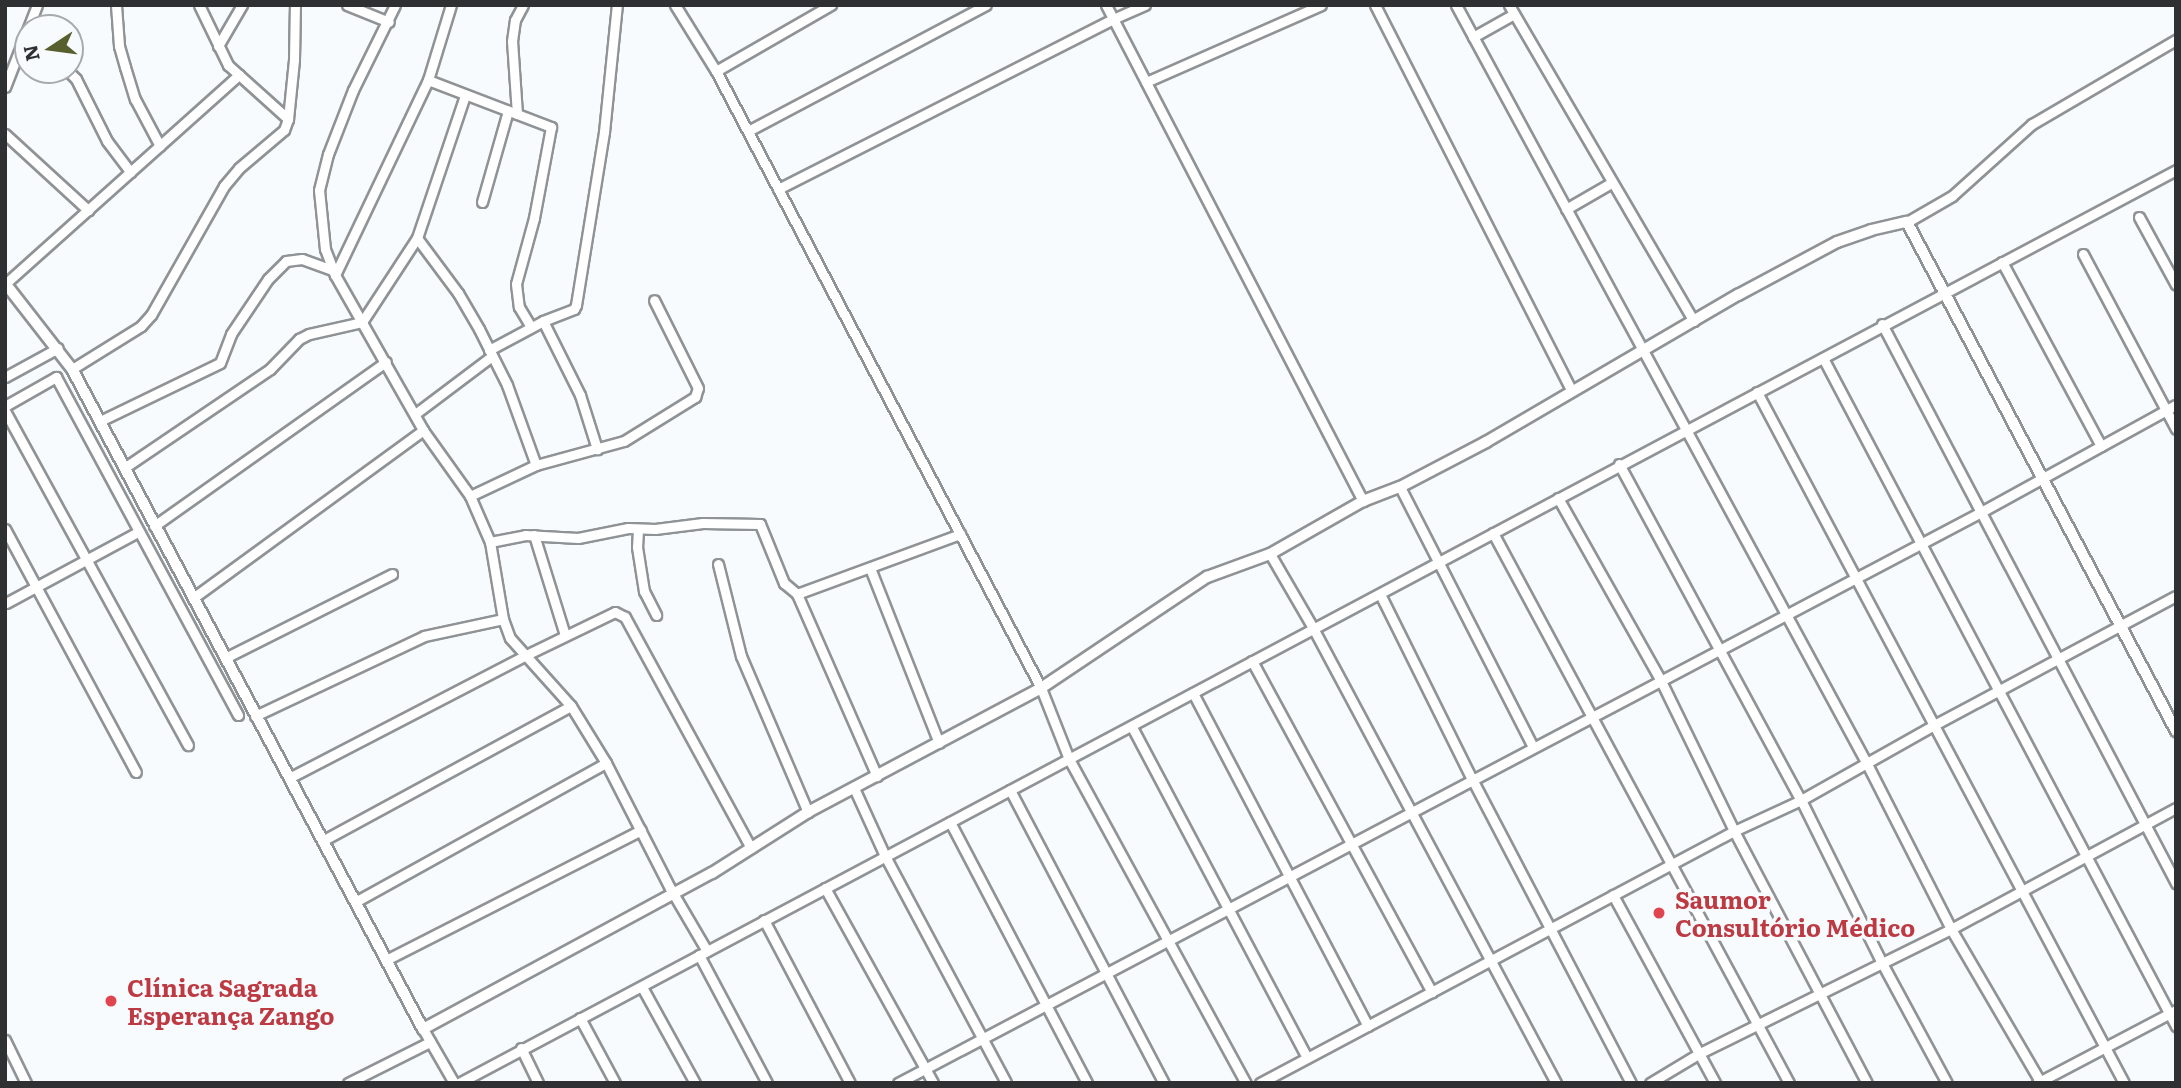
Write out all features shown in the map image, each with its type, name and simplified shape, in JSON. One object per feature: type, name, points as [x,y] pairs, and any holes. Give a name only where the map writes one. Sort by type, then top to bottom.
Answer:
[{"type":"street","points":[[116,5],[120,46],[128,78],[135,99],[160,146]]},
{"type":"street","points":[[199,5],[228,65],[288,120]]},
{"type":"street","points":[[218,47],[242,5]]},
{"type":"street","points":[[72,369],[141,326],[150,315],[224,186],[239,168],[277,138],[288,120],[295,5]]},
{"type":"street","points":[[347,5],[389,22]]},
{"type":"street","points":[[395,5],[389,22],[353,90],[328,154],[319,190],[325,249],[334,272],[424,430],[470,496],[490,542],[503,619],[510,638],[571,706],[606,763],[767,1083]]},
{"type":"street","points":[[334,272],[429,80],[451,5]]},
{"type":"street","points":[[482,202],[512,113],[512,41],[515,20],[523,5]]},
{"type":"street","points":[[415,414],[491,353],[531,327],[574,309],[580,293],[604,132],[617,5]]},
{"type":"street","points":[[716,71],[831,5]]},
{"type":"street","points":[[748,131],[986,5]]},
{"type":"street","points":[[1106,5],[1363,501]]},
{"type":"street","points":[[778,189],[1145,5]]},
{"type":"street","points":[[1146,82],[1321,5]]},
{"type":"street","points":[[1375,5],[1571,390]]},
{"type":"street","points":[[1456,5],[1866,762],[1951,929],[2039,1082],[2172,1012]]},
{"type":"street","points":[[681,7],[1041,688],[1069,759],[1171,940],[1246,1083]]},
{"type":"street","points":[[1473,37],[1511,9],[1694,321]]},
{"type":"street","points":[[423,1029],[674,894],[808,812],[1041,688],[1207,577],[1270,554],[1363,501],[1399,487],[1486,442],[1571,390],[1837,242],[1871,230],[1907,222],[1952,196],[2032,124],[2176,40]]},
{"type":"street","points":[[239,75],[5,283],[72,369],[322,841],[454,1083]]},
{"type":"street","points":[[5,87],[7,76]]},
{"type":"street","points":[[429,80],[551,127],[534,218],[516,284],[519,307],[531,327]]},
{"type":"street","points":[[78,84],[107,141],[131,172]]},
{"type":"street","points":[[124,468],[270,369],[299,339],[309,334],[362,323],[417,237],[465,95]]},
{"type":"street","points":[[5,134],[88,210]]},
{"type":"street","points":[[459,1083],[1132,727],[1380,594],[1437,560],[1493,533],[2176,170]]},
{"type":"street","points":[[1566,209],[1611,183]]},
{"type":"street","points":[[2139,217],[2176,285]]},
{"type":"street","points":[[1907,222],[1942,293],[2176,731]]},
{"type":"street","points":[[417,237],[458,293],[491,353],[507,386],[536,465]]},
{"type":"street","points":[[2083,254],[2176,429]]},
{"type":"street","points":[[100,421],[220,363],[231,334],[268,279],[286,261],[303,259],[334,272]]},
{"type":"street","points":[[2002,262],[2101,446]]},
{"type":"street","points":[[470,496],[536,465],[624,441],[698,393],[654,300]]},
{"type":"street","points":[[543,321],[580,395],[597,449]]},
{"type":"street","points":[[1882,324],[2176,883]]},
{"type":"street","points":[[5,377],[58,348]]},
{"type":"street","points":[[1823,358],[2085,857],[2172,1012],[2176,1026]]},
{"type":"street","points":[[154,526],[386,362]]},
{"type":"street","points":[[188,745],[5,408],[55,377],[238,715]]},
{"type":"street","points":[[1758,392],[2124,1083]]},
{"type":"street","points":[[898,1083],[1921,541],[1981,512],[2176,405]]},
{"type":"street","points":[[193,598],[424,430]]},
{"type":"street","points":[[1619,464],[1801,800],[1882,963],[1947,1083]]},
{"type":"street","points":[[1399,487],[1534,747]]},
{"type":"street","points":[[1558,498],[1661,681],[1734,831],[1867,1083]]},
{"type":"street","points":[[490,542],[534,535],[579,538],[702,523],[760,524],[784,583],[797,594],[877,776]]},
{"type":"street","points":[[5,529],[136,772]]},
{"type":"street","points":[[638,529],[644,591],[656,615]]},
{"type":"street","points":[[5,603],[138,532]]},
{"type":"street","points":[[1493,533],[1789,1083]]},
{"type":"street","points":[[797,594],[960,534]]},
{"type":"street","points":[[534,535],[565,635]]},
{"type":"street","points":[[1270,554],[1313,628],[1556,1083]]},
{"type":"street","points":[[718,564],[741,656],[808,812]]},
{"type":"street","points":[[870,568],[939,743]]},
{"type":"street","points":[[225,658],[391,574]]},
{"type":"street","points":[[1380,594],[1472,779],[1632,1083]]},
{"type":"street","points":[[1260,1083],[1734,831],[1801,800],[2057,658],[2176,596]]},
{"type":"street","points":[[289,778],[565,635],[615,612],[625,617],[751,848]]},
{"type":"street","points":[[256,716],[424,636],[503,619]]},
{"type":"street","points":[[1252,661],[1432,992]]},
{"type":"street","points":[[1193,692],[1368,1027]]},
{"type":"street","points":[[322,841],[571,706]]},
{"type":"street","points":[[1132,727],[1307,1058]]},
{"type":"street","points":[[355,902],[606,763]]},
{"type":"street","points":[[854,788],[885,856],[1006,1083]]},
{"type":"street","points":[[1010,790],[1164,1083]]},
{"type":"street","points":[[1650,1083],[1700,1053],[1951,929],[2176,808]]},
{"type":"street","points":[[950,822],[1087,1083]]},
{"type":"street","points":[[386,960],[641,830]]},
{"type":"street","points":[[825,888],[933,1083]]},
{"type":"street","points":[[1613,895],[1715,1083]]},
{"type":"street","points":[[764,920],[850,1083]]},
{"type":"street","points":[[642,987],[695,1083]]},
{"type":"street","points":[[580,1018],[615,1083]]},
{"type":"street","points":[[5,1040],[26,1083]]},
{"type":"street","points":[[348,1083],[430,1042]]},
{"type":"street","points":[[521,1048],[538,1083]]},
{"type":"place","name":"Saumor Consultório Médico","points":[[1659,913]]},
{"type":"place","name":"Clínica Sagrada Esperança Zango","points":[[111,1001]]}]
